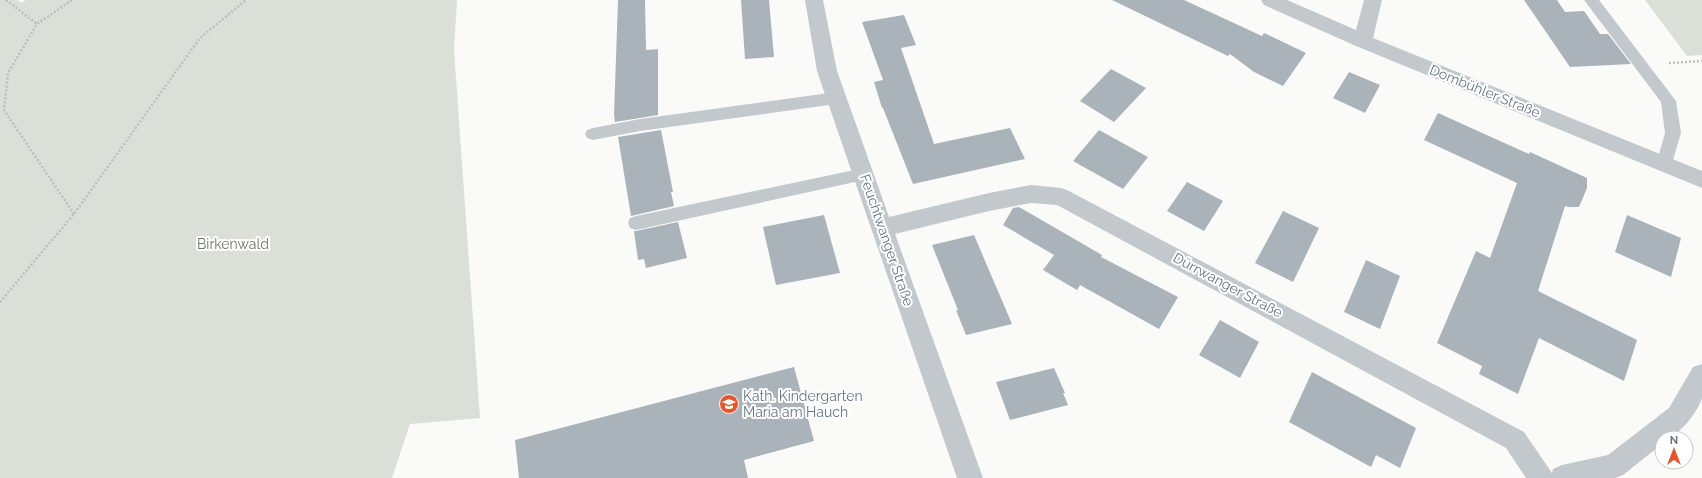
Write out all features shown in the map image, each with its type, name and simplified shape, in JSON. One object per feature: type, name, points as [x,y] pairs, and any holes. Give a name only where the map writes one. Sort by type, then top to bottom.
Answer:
[{"type":"street","name":"Feuchtwanger Straße","points":[[814,0],[827,71],[970,478]]},
{"type":"street","name":"Dombühler Straße","points":[[1270,0],[1362,41],[1702,180]]},
{"type":"street","points":[[1362,41],[1373,0]]},
{"type":"street","name":"Dürrwanger Straße","points":[[883,228],[989,202],[1031,194],[1062,197],[1515,440],[1541,478]]},
{"type":"street","points":[[1562,478],[1618,472],[1678,416],[1702,376]]},
{"type":"lane","points":[[1591,0],[1668,102],[1673,133],[1664,165]]},
{"type":"lane","points":[[593,134],[640,125],[836,98]]},
{"type":"lane","points":[[636,223],[864,174]]},
{"type":"path","points":[[6,0],[37,24]]},
{"type":"path","points":[[72,0],[37,24],[8,73],[4,110],[74,214]]},
{"type":"path","points":[[0,302],[74,214],[200,38],[246,0]]},
{"type":"green space","name":"Birkenwald","points":[[0,0],[18,0],[21,3],[26,0],[457,0],[454,50],[480,418],[410,424],[392,478],[0,478]]},
{"type":"green space","points":[[1645,0],[1702,0],[1702,55],[1687,56]]},
{"type":"building","points":[[618,0],[645,0],[646,50],[658,49],[658,115],[615,122],[614,115]]},
{"type":"building","points":[[741,0],[769,0],[774,57],[745,59]]},
{"type":"building","points":[[1112,0],[1184,0],[1262,36],[1264,33],[1306,53],[1283,86],[1254,72],[1230,54],[1228,56]]},
{"type":"building","points":[[1524,0],[1557,0],[1565,12],[1584,11],[1600,34],[1608,34],[1631,64],[1570,67]]},
{"type":"building","points":[[904,15],[916,45],[901,48],[934,144],[1010,128],[1025,159],[913,184],[882,108],[874,82],[883,80],[862,22]]},
{"type":"building","points":[[1111,69],[1146,88],[1114,122],[1080,101]]},
{"type":"building","points":[[1349,72],[1380,85],[1365,113],[1333,98]]},
{"type":"building","points":[[1438,113],[1587,178],[1587,188],[1579,207],[1565,206],[1538,291],[1637,340],[1624,381],[1539,338],[1518,394],[1479,374],[1482,366],[1437,343],[1476,251],[1490,258],[1517,183],[1424,140]]},
{"type":"building","points":[[661,130],[673,192],[671,192],[674,206],[631,216],[618,137]]},
{"type":"building","points":[[1099,130],[1148,157],[1123,189],[1073,161]]},
{"type":"building","points":[[1187,182],[1223,201],[1204,231],[1167,211]]},
{"type":"building","points":[[1019,207],[1102,255],[1101,257],[1178,297],[1159,329],[1080,285],[1077,290],[1043,270],[1054,255],[1003,225],[1013,208]]},
{"type":"building","points":[[1283,211],[1319,228],[1293,282],[1255,263]]},
{"type":"building","points":[[824,215],[840,273],[776,285],[763,227]]},
{"type":"building","points":[[1627,215],[1681,238],[1671,277],[1615,252]]},
{"type":"building","points":[[678,222],[687,258],[646,268],[644,259],[638,260],[634,231]]},
{"type":"building","points":[[974,235],[1012,324],[966,335],[956,310],[958,310],[932,245]]},
{"type":"building","points":[[1366,260],[1400,276],[1380,329],[1344,312]]},
{"type":"building","points":[[1220,320],[1259,342],[1240,378],[1199,355]]},
{"type":"building","name":"Kath. Kindergarten Maria am Hauch","points":[[794,367],[814,441],[744,460],[748,478],[519,478],[515,440]]},
{"type":"building","points":[[1054,368],[1065,393],[1063,393],[1068,405],[1010,420],[996,382]]},
{"type":"building","points":[[1312,372],[1416,428],[1400,468],[1376,455],[1371,467],[1289,422]]},
{"type":"place","name":"Kath. Kindergarten Maria am Hauch","points":[[729,404]]}]
